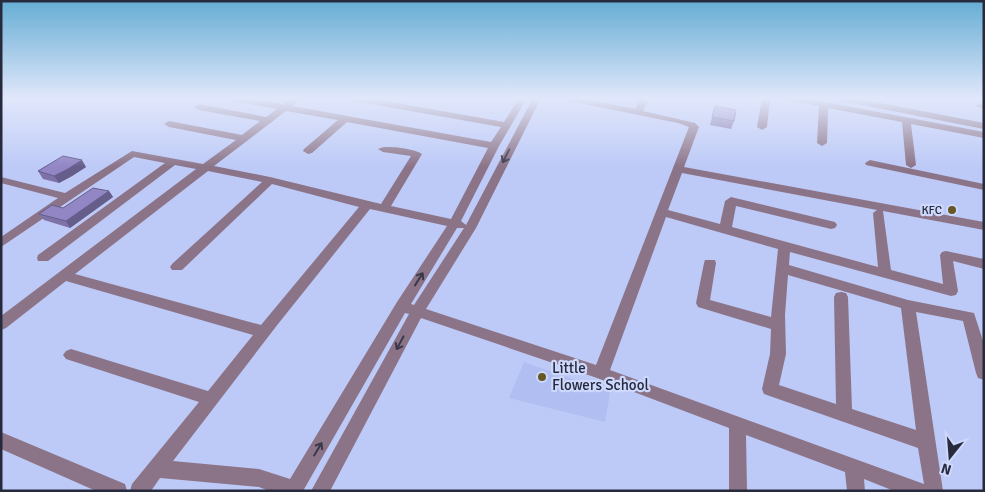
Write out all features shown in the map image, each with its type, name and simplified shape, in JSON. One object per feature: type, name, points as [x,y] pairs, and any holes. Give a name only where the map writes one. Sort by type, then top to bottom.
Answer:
[{"type":"street","points":[[1,324],[267,121]]},
{"type":"street","points":[[308,151],[343,121]]},
{"type":"street","points":[[356,121],[494,146]]},
{"type":"street","points":[[484,121],[507,125]]},
{"type":"street","points":[[320,491],[410,309],[494,146],[509,121]]},
{"type":"street","points":[[157,469],[259,478],[294,490],[410,309],[470,228],[525,121]]},
{"type":"street","points":[[601,373],[694,132],[692,125],[675,121]]},
{"type":"street","points":[[762,127],[763,121]]},
{"type":"street","points":[[822,143],[823,121]]},
{"type":"street","points":[[906,121],[911,165]]},
{"type":"street","points":[[911,121],[984,135]]},
{"type":"street","points":[[958,121],[984,126]]},
{"type":"street","points":[[169,124],[243,138]]},
{"type":"street","points":[[383,148],[417,154],[384,208]]},
{"type":"street","points":[[1,243],[132,154],[270,180],[367,205],[470,228]]},
{"type":"street","points":[[43,258],[174,162]]},
{"type":"street","points":[[870,164],[984,187]]},
{"type":"street","points":[[679,169],[984,226]]},
{"type":"street","points":[[1,180],[67,197]]},
{"type":"street","points":[[176,267],[270,180]]},
{"type":"street","points":[[725,230],[731,201],[831,224]]},
{"type":"street","points":[[139,491],[367,205]]},
{"type":"street","points":[[662,212],[784,247],[951,290],[946,255],[984,264]]},
{"type":"street","points":[[879,213],[885,274]]},
{"type":"street","points":[[784,247],[778,325],[778,354],[770,389],[926,442]]},
{"type":"street","points":[[710,263],[703,303],[778,325]]},
{"type":"street","points":[[782,268],[908,306],[969,317],[984,373]]},
{"type":"street","points":[[64,276],[264,332]]},
{"type":"street","points":[[841,297],[844,414]]},
{"type":"street","points":[[908,306],[934,491]]},
{"type":"street","points":[[410,309],[601,373],[919,491]]},
{"type":"street","points":[[71,356],[211,399]]},
{"type":"street","points":[[737,422],[738,491]]},
{"type":"street","points":[[1,440],[118,491]]},
{"type":"street","points":[[853,466],[856,491]]},
{"type":"shaded area","name":"Little Flowers School","points":[[524,362],[610,392],[605,422],[509,398]]},
{"type":"building","points":[[63,156],[82,160],[54,176],[38,171]]},
{"type":"building","points":[[93,188],[109,191],[66,221],[39,214],[52,205],[63,208]]},
{"type":"place","name":"KFC","points":[[952,210]]},
{"type":"place","name":"Little Flowers School","points":[[542,377]]}]
